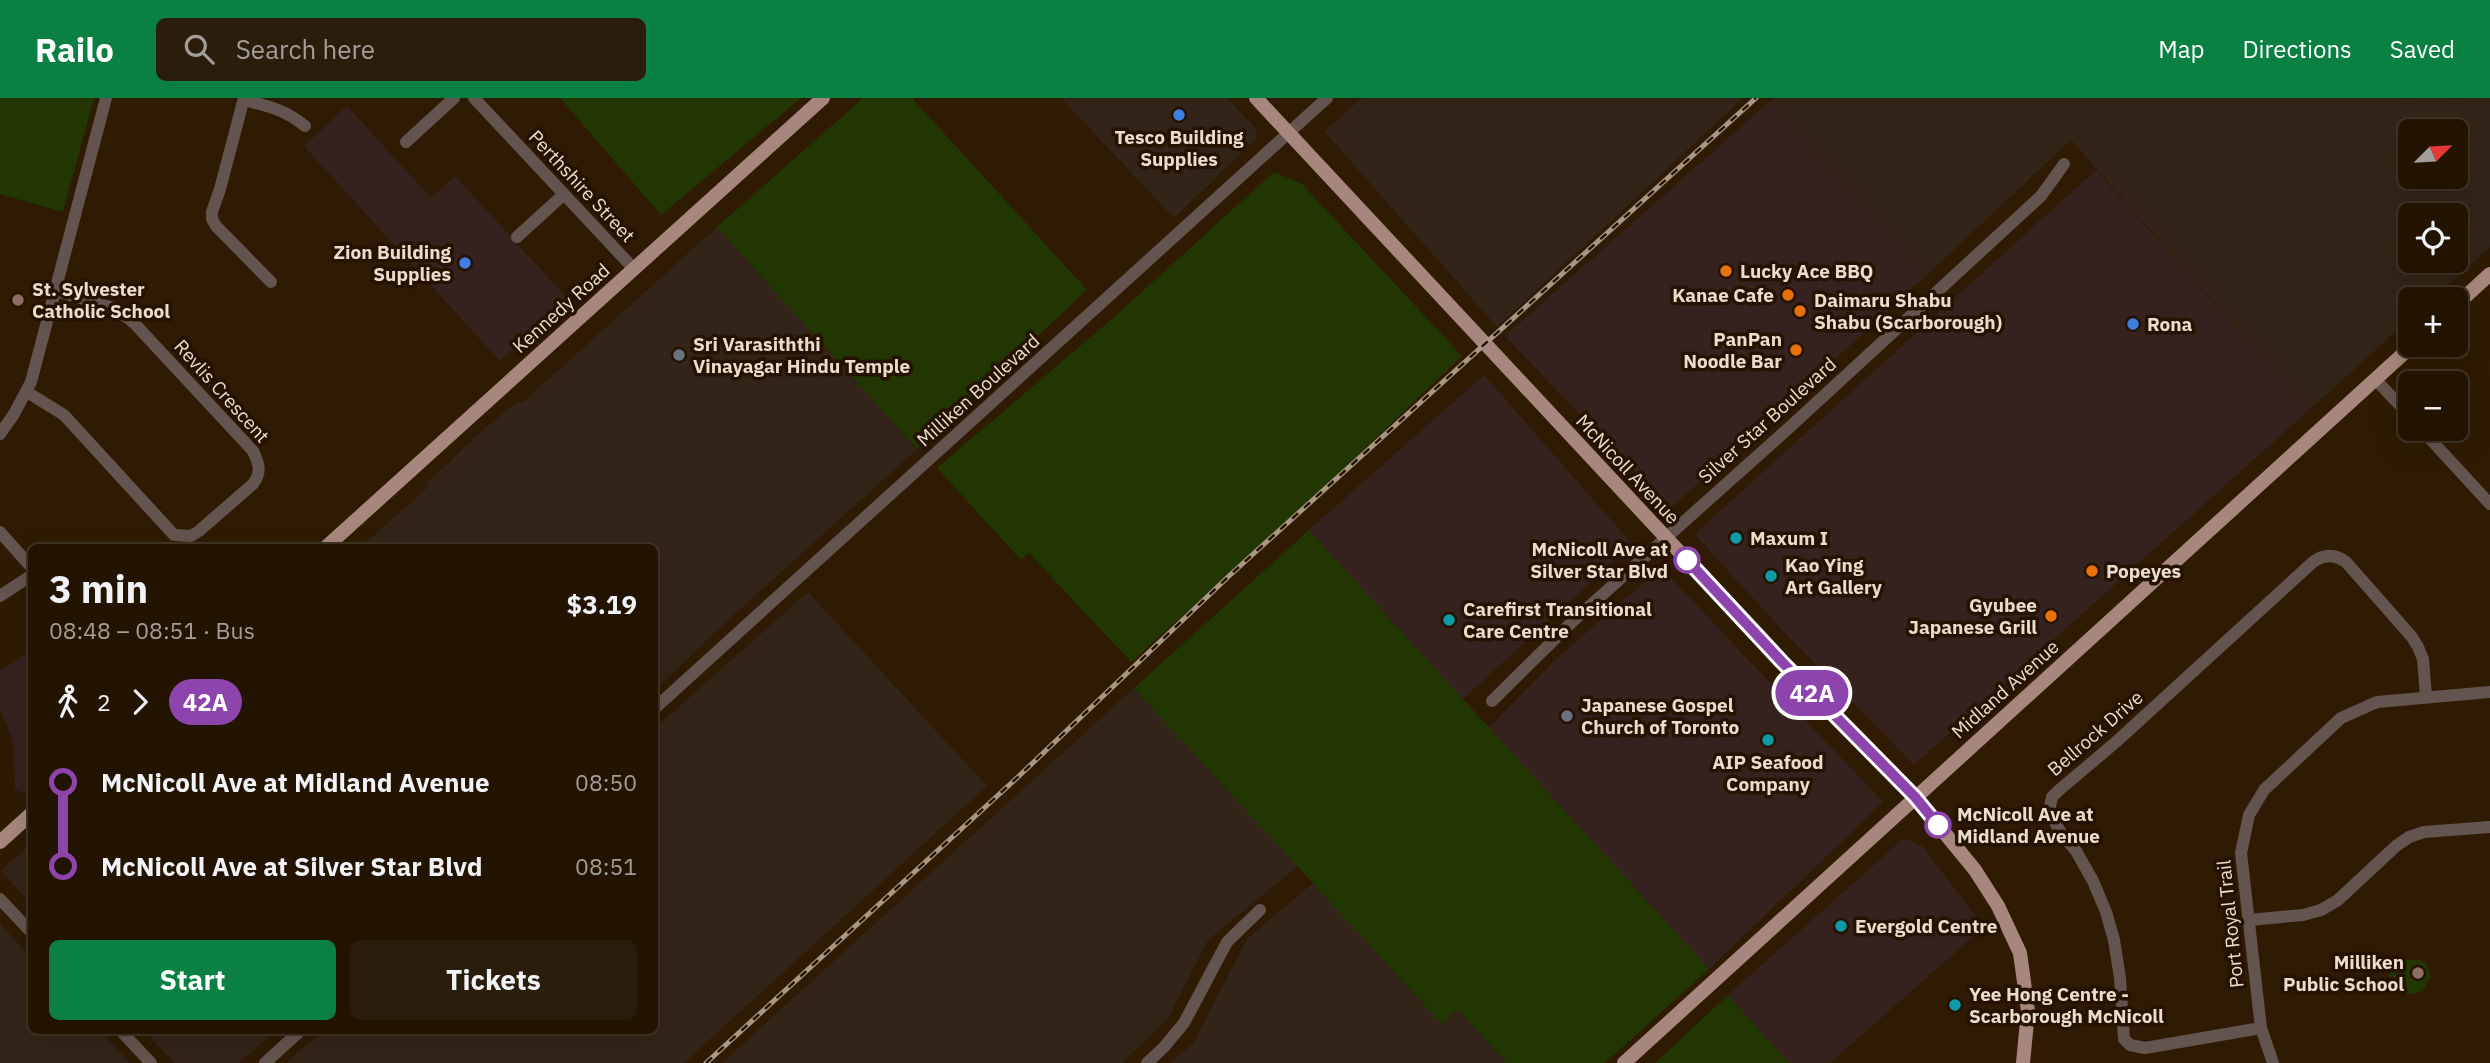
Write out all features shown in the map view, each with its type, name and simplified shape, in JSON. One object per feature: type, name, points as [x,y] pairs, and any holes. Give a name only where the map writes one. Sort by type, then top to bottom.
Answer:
[{"type":"main road","name":"Kennedy Road","points":[[329,544],[823,98]]},
{"type":"main road","name":"McNicoll Avenue","points":[[1256,98],[1782,662],[1915,797],[1988,888],[2020,953],[2028,1011],[2022,1063]]},
{"type":"main road","points":[[2468,294],[2490,274]]},
{"type":"main road","name":"Midland Avenue","points":[[1624,1063],[2400,357]]},
{"type":"main road","points":[[0,842],[28,817]]},
{"type":"street","points":[[0,434],[27,392],[106,98]]},
{"type":"street","points":[[406,142],[454,98]]},
{"type":"street","name":"Perthshire Street","points":[[474,98],[634,269]]},
{"type":"street","name":"Milliken Boulevard","points":[[658,705],[1327,98]]},
{"type":"street","points":[[271,282],[216,226],[212,212],[244,99],[289,113],[305,125]]},
{"type":"street","name":"Silver Star Boulevard","points":[[1492,701],[1573,621],[2041,196],[2064,164]]},
{"type":"street","points":[[517,237],[563,195]]},
{"type":"street","name":"Revlis Crescent","points":[[27,392],[64,415],[174,535],[191,536],[199,531],[259,476],[258,462],[253,451],[134,323],[110,306],[56,291]]},
{"type":"street","points":[[2375,380],[2398,404]]},
{"type":"street","points":[[2432,441],[2490,504]]},
{"type":"street","points":[[0,532],[28,564]]},
{"type":"street","name":"Bellrock Drive","points":[[2261,1028],[2145,1048],[2130,1045],[2124,1039],[2120,978],[2109,921],[2093,881],[2049,812],[2052,797],[2322,556],[2335,556],[2346,562],[2412,637],[2423,659],[2426,697]]},
{"type":"street","points":[[0,596],[28,578]]},
{"type":"street","name":"Port Royal Trail","points":[[2273,1063],[2261,1028],[2241,853],[2249,815],[2276,776],[2349,714],[2377,702],[2490,692]]},
{"type":"street","points":[[2249,920],[2303,915],[2321,910],[2338,900],[2396,846],[2417,834],[2490,827]]},
{"type":"street","points":[[0,899],[28,929]]},
{"type":"street","points":[[1147,1063],[1184,1023],[1227,942],[1260,910]]},
{"type":"street","points":[[124,1034],[151,1063]]},
{"type":"street","points":[[264,1063],[297,1034]]},
{"type":"shaded area","points":[[1061,98],[1227,98],[1257,130],[1256,139],[1174,218]]},
{"type":"shaded area","points":[[1362,98],[1743,98],[1497,327],[1324,131]]},
{"type":"shaded area","points":[[1774,98],[2490,98],[2490,247],[2468,267],[2468,203],[2398,203],[2398,273],[2461,273],[2445,287],[2398,287],[2398,330],[2309,410],[2071,140],[1927,275],[1768,103]]},
{"type":"shaded area","points":[[1768,103],[1927,275],[1670,509],[1505,336]]},
{"type":"shaded area","points":[[347,106],[431,198],[455,176],[570,301],[500,361],[304,146]]},
{"type":"shaded area","points":[[2096,170],[2309,410],[1914,765],[1786,634],[1696,536],[1698,531]]},
{"type":"shaded area","points":[[717,227],[917,449],[658,687],[658,544],[364,544],[428,487],[426,484],[486,427],[519,401],[522,403]]},
{"type":"shaded area","points":[[1484,375],[1632,544],[1463,699],[1309,530]]},
{"type":"shaded area","points":[[1655,573],[1669,576],[1883,802],[1709,969],[1489,728],[1556,659]]},
{"type":"shaded area","points":[[808,592],[987,786],[684,1063],[286,1063],[319,1034],[658,1034],[658,725]]},
{"type":"shaded area","points":[[28,653],[28,787],[22,794],[15,788],[13,741],[0,709],[0,670]]},
{"type":"shaded area","points":[[1134,688],[1298,866],[1208,940],[1169,1017],[1122,1063],[722,1063]]},
{"type":"shaded area","points":[[1904,838],[1923,847],[1984,927],[1830,1063],[1789,1063],[1728,995]]},
{"type":"shaded area","points":[[28,846],[28,901],[1,871]]},
{"type":"shaded area","points":[[1313,883],[1442,1024],[1458,1009],[1507,1063],[1170,1063],[1194,1042],[1247,939]]},
{"type":"shaded area","points":[[0,924],[28,955],[28,1034],[103,1034],[130,1063],[0,1063]]},
{"type":"shaded area","points":[[148,1034],[272,1034],[239,1063],[174,1063]]},
{"type":"green space","points":[[0,98],[94,98],[63,212],[0,194]]},
{"type":"green space","points":[[560,98],[801,98],[661,215]]},
{"type":"green space","points":[[863,98],[912,98],[1087,290],[917,449],[717,227]]},
{"type":"green space","points":[[1274,172],[1301,183],[1462,356],[1294,516],[1131,662],[1029,553],[1021,560],[937,468],[1113,318]]},
{"type":"green space","points":[[1309,530],[1709,969],[1605,1063],[1507,1063],[1458,1009],[1442,1024],[1134,688]]},
{"type":"green space","points":[[2418,959],[2426,963],[2431,976],[2423,991],[2410,994],[2402,992],[2388,975],[2406,960]]},
{"type":"green space","points":[[1728,995],[1789,1063],[1655,1063]]},
{"type":"railway","points":[[706,1063],[1019,776],[1229,576],[1756,98]]},
{"type":"bus line","name":"42A","points":[[1687,560],[1782,662],[1915,797],[1938,825]]},
{"type":"place","name":"Tesco Building Supplies","points":[[1179,115]]},
{"type":"place","name":"Zion Building Supplies","points":[[465,263]]},
{"type":"place","name":"Lucky Ace BBQ","points":[[1726,271]]},
{"type":"place","name":"Kanae Cafe","points":[[1788,295]]},
{"type":"place","name":"St. Sylvester Catholic School","points":[[18,300]]},
{"type":"place","name":"Daimaru Shabu Shabu (Scarborough)","points":[[1800,311]]},
{"type":"place","name":"Rona","points":[[2133,324]]},
{"type":"place","name":"PanPan Noodle Bar","points":[[1796,350]]},
{"type":"place","name":"Sri Varasiththi Vinayagar Hindu Temple","points":[[679,355]]},
{"type":"place","name":"Maxum I","points":[[1736,538]]},
{"type":"place","name":"McNicoll Ave at Silver Star Blvd","points":[[1687,560]]},
{"type":"place","name":"Popeyes","points":[[2092,571]]},
{"type":"place","name":"Kao Ying Art Gallery","points":[[1771,576]]},
{"type":"place","name":"Gyubee Japanese Grill","points":[[2051,616]]},
{"type":"place","name":"Carefirst Transitional Care Centre","points":[[1449,620]]},
{"type":"place","name":"Japanese Gospel Church of Toronto","points":[[1567,716]]},
{"type":"place","name":"AIP Seafood Company","points":[[1768,740]]},
{"type":"place","name":"McNicoll Ave at Midland Avenue","points":[[1938,825]]},
{"type":"place","name":"Evergold Centre","points":[[1841,926]]},
{"type":"place","name":"Milliken Public School","points":[[2418,973]]},
{"type":"place","name":"Yee Hong Centre - Scarborough McNicoll","points":[[1955,1005]]}]
